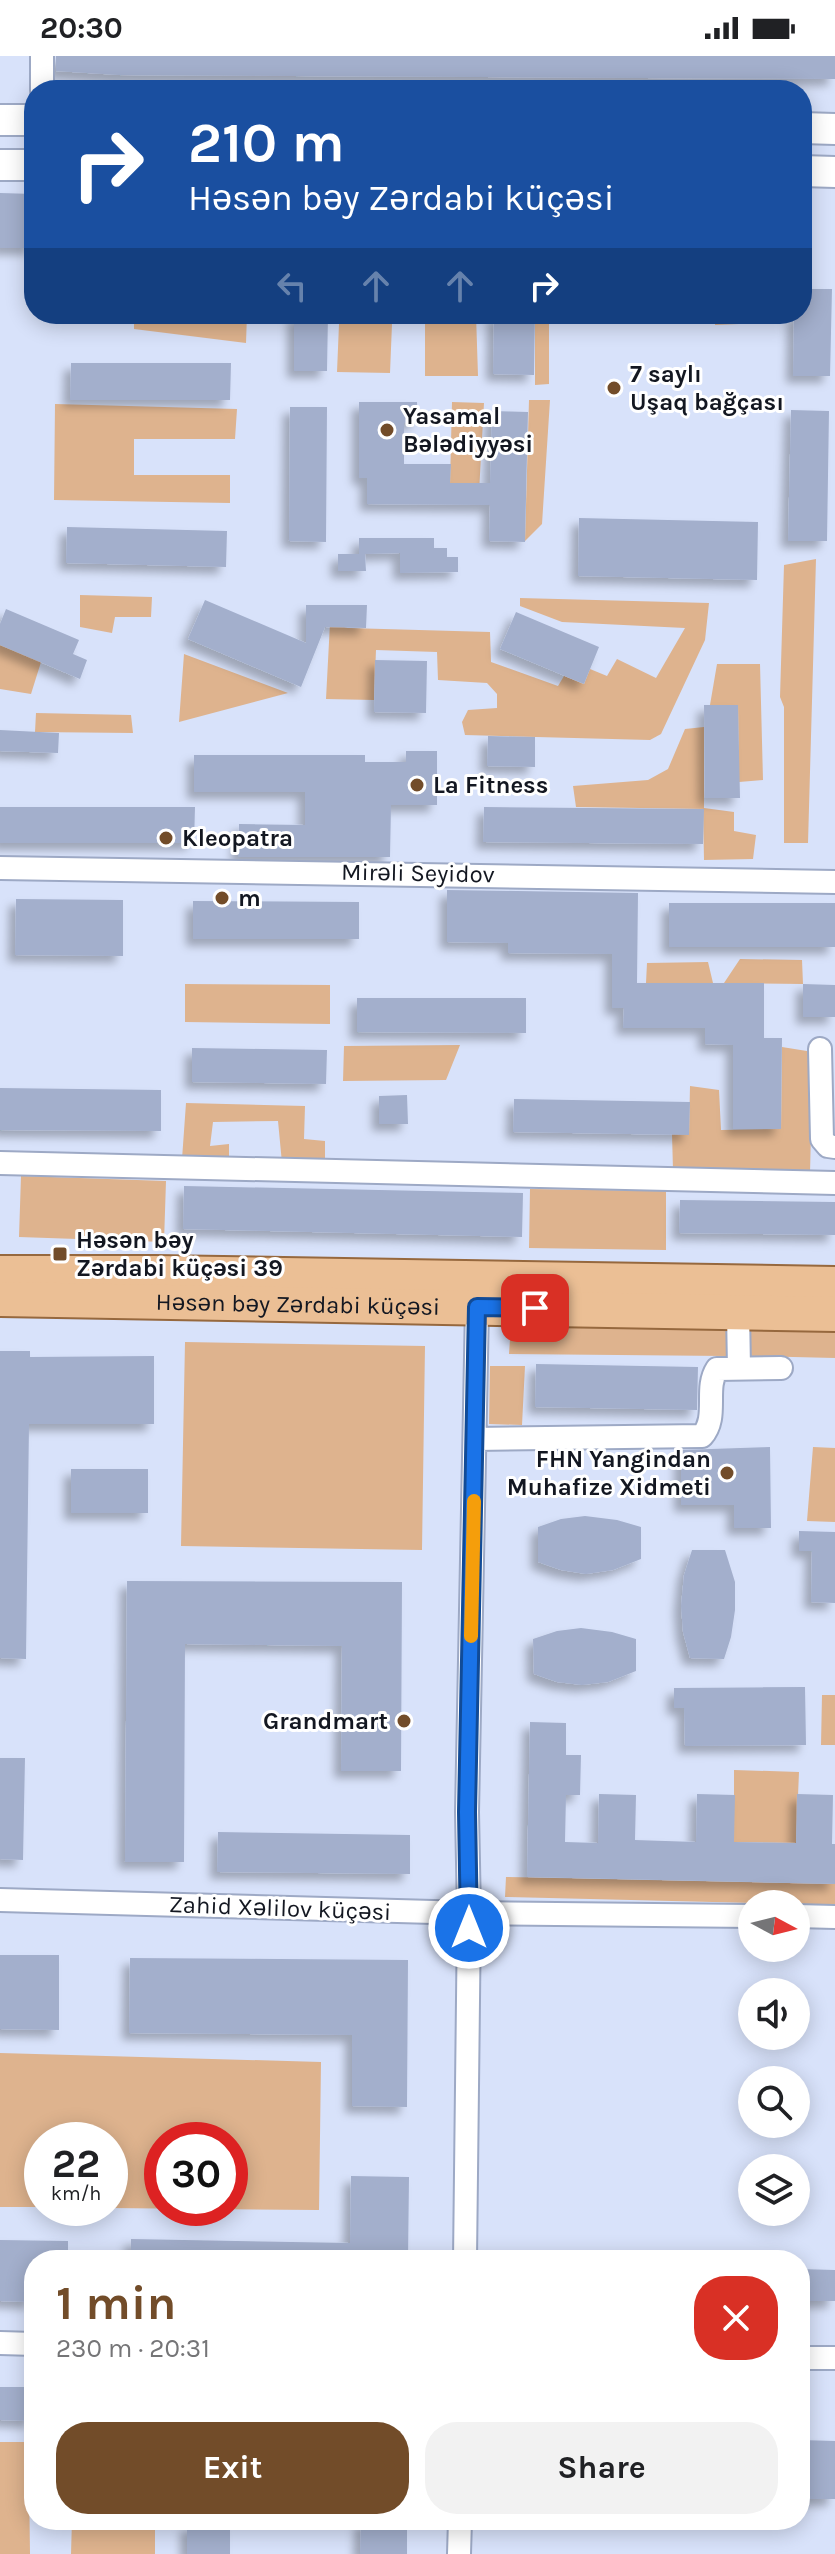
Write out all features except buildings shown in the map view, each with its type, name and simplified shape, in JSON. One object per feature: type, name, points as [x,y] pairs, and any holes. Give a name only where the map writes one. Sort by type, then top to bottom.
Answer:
[{"type":"main road","points":[[0,120],[24,120]]},
{"type":"main road","points":[[812,128],[835,129]]},
{"type":"main road","points":[[0,165],[24,165]]},
{"type":"main road","points":[[812,171],[835,172]]},
{"type":"main road","name":"Həsən bəy Zərdabi küçəsi","points":[[0,1273],[835,1284]]},
{"type":"main road","name":"Həsən bəy Zərdabi küçəsi","points":[[0,1299],[835,1314]]},
{"type":"street","points":[[42,56],[42,80]]},
{"type":"street","name":"Mirəli Seyidov","points":[[0,868],[835,882]]},
{"type":"street","points":[[820,1049],[822,1139],[828,1146],[835,1147]]},
{"type":"street","points":[[0,1163],[835,1183]]},
{"type":"street","points":[[465,2250],[469,1913],[467,1812],[477,1307]]},
{"type":"street","points":[[738,1312],[739,1368]]},
{"type":"street","points":[[475,1439],[702,1436],[709,1429],[712,1377],[717,1369],[781,1368]]},
{"type":"street","name":"Zahid Xəlilov küçəsi","points":[[0,1900],[469,1913],[738,1916]]},
{"type":"street","points":[[810,1916],[835,1917]]},
{"type":"street","points":[[0,2343],[24,2344]]},
{"type":"street","points":[[810,2358],[835,2358]]},
{"type":"street","points":[[459,2554],[460,2530]]},
{"type":"shaded area","points":[[134,324],[247,324],[246,343],[134,329]]},
{"type":"shaded area","points":[[339,324],[392,324],[390,373],[337,372]]},
{"type":"shaded area","points":[[425,324],[476,324],[478,376],[425,376]]},
{"type":"shaded area","points":[[535,324],[549,324],[549,384],[535,385]]},
{"type":"shaded area","points":[[529,400],[550,400],[542,524],[525,541]]},
{"type":"shaded area","points":[[452,402],[484,403],[479,492],[461,493],[461,483],[450,483]]},
{"type":"shaded area","points":[[55,404],[237,409],[235,439],[134,439],[134,475],[230,475],[230,503],[54,500]]},
{"type":"shaded area","points":[[816,559],[808,843],[784,843],[784,707],[780,697],[784,565]]},
{"type":"shaded area","points":[[80,595],[152,597],[151,617],[115,617],[112,633],[80,627]]},
{"type":"shaded area","points":[[520,598],[709,603],[705,640],[661,734],[650,740],[465,735],[462,722],[468,710],[497,708],[497,694],[487,683],[438,680],[437,652],[376,650],[374,700],[326,699],[330,623],[348,628],[490,632],[491,662],[558,686],[564,676],[584,684],[590,669],[607,676],[617,659],[656,678],[685,628],[562,622],[520,606]]},
{"type":"shaded area","points":[[0,645],[41,662],[31,694],[0,689]]},
{"type":"shaded area","points":[[184,654],[288,693],[179,722]]},
{"type":"shaded area","points":[[717,664],[760,664],[763,780],[739,782],[738,705],[710,705]]},
{"type":"shaded area","points":[[36,713],[131,715],[133,733],[35,732]]},
{"type":"shaded area","points":[[704,727],[704,808],[734,812],[734,831],[756,835],[753,859],[704,860],[703,809],[576,807],[573,786],[648,780],[668,769],[685,729]]},
{"type":"shaded area","points":[[740,959],[802,960],[803,984],[724,983]]},
{"type":"shaded area","points":[[708,962],[713,983],[646,983],[647,963]]},
{"type":"shaded area","points":[[185,984],[330,985],[330,1024],[185,1022]]},
{"type":"shaded area","points":[[460,1045],[446,1080],[343,1081],[344,1046]]},
{"type":"shaded area","points":[[782,1047],[813,1052],[810,1173],[673,1170],[672,1134],[689,1134],[690,1086],[719,1090],[721,1130],[781,1129]]},
{"type":"shaded area","points":[[186,1103],[305,1106],[304,1139],[325,1141],[325,1161],[282,1163],[278,1121],[213,1122],[210,1146],[229,1144],[229,1162],[182,1159]]},
{"type":"shaded area","points":[[21,1176],[166,1181],[164,1242],[19,1237]]},
{"type":"shaded area","points":[[530,1189],[666,1191],[666,1250],[529,1248]]},
{"type":"shaded area","points":[[749,1323],[835,1325],[835,1358],[749,1356]]},
{"type":"shaded area","points":[[511,1324],[727,1328],[726,1356],[509,1354]]},
{"type":"shaded area","points":[[185,1342],[425,1346],[422,1550],[181,1546]]},
{"type":"shaded area","points":[[490,1366],[525,1366],[522,1425],[489,1424]]},
{"type":"shaded area","points":[[813,1447],[835,1448],[835,1522],[807,1521]]},
{"type":"shaded area","points":[[822,1695],[835,1695],[835,1745],[821,1745]]},
{"type":"shaded area","points":[[734,1770],[799,1772],[796,1843],[734,1842]]},
{"type":"shaded area","points":[[506,1877],[835,1884],[835,1905],[810,1904],[810,1890],[738,1890],[738,1903],[505,1897]]},
{"type":"shaded area","points":[[0,2053],[321,2062],[319,2210],[248,2209],[248,2122],[144,2122],[144,2208],[128,2208],[128,2122],[24,2122],[24,2207],[0,2207]]},
{"type":"shaded area","points":[[0,2442],[24,2442],[24,2530],[30,2530],[30,2554],[0,2554]]},
{"type":"shaded area","points":[[72,2530],[155,2530],[155,2554],[71,2554]]},
{"type":"slow traffic","points":[[471,1636],[474,1501]]},
{"type":"place","name":"7 saylı Uşaq bağçası","points":[[614,388]]},
{"type":"place","name":"Yasamal Bələdiyyəsi","points":[[387,430]]},
{"type":"place","name":"La Fitness","points":[[417,785]]},
{"type":"place","name":"Kleopatra","points":[[166,838]]},
{"type":"place","name":"m","points":[[222,898]]},
{"type":"place","name":"Həsən bəy Zərdabi küçəsi 39","points":[[60,1254]]},
{"type":"place","name":"FHN Yangindan Muhafize Xidmeti","points":[[727,1473]]},
{"type":"place","name":"Grandmart","points":[[404,1721]]},
{"type":"route","points":[[469,1928],[467,1812],[477,1307],[535,1308]]}]
